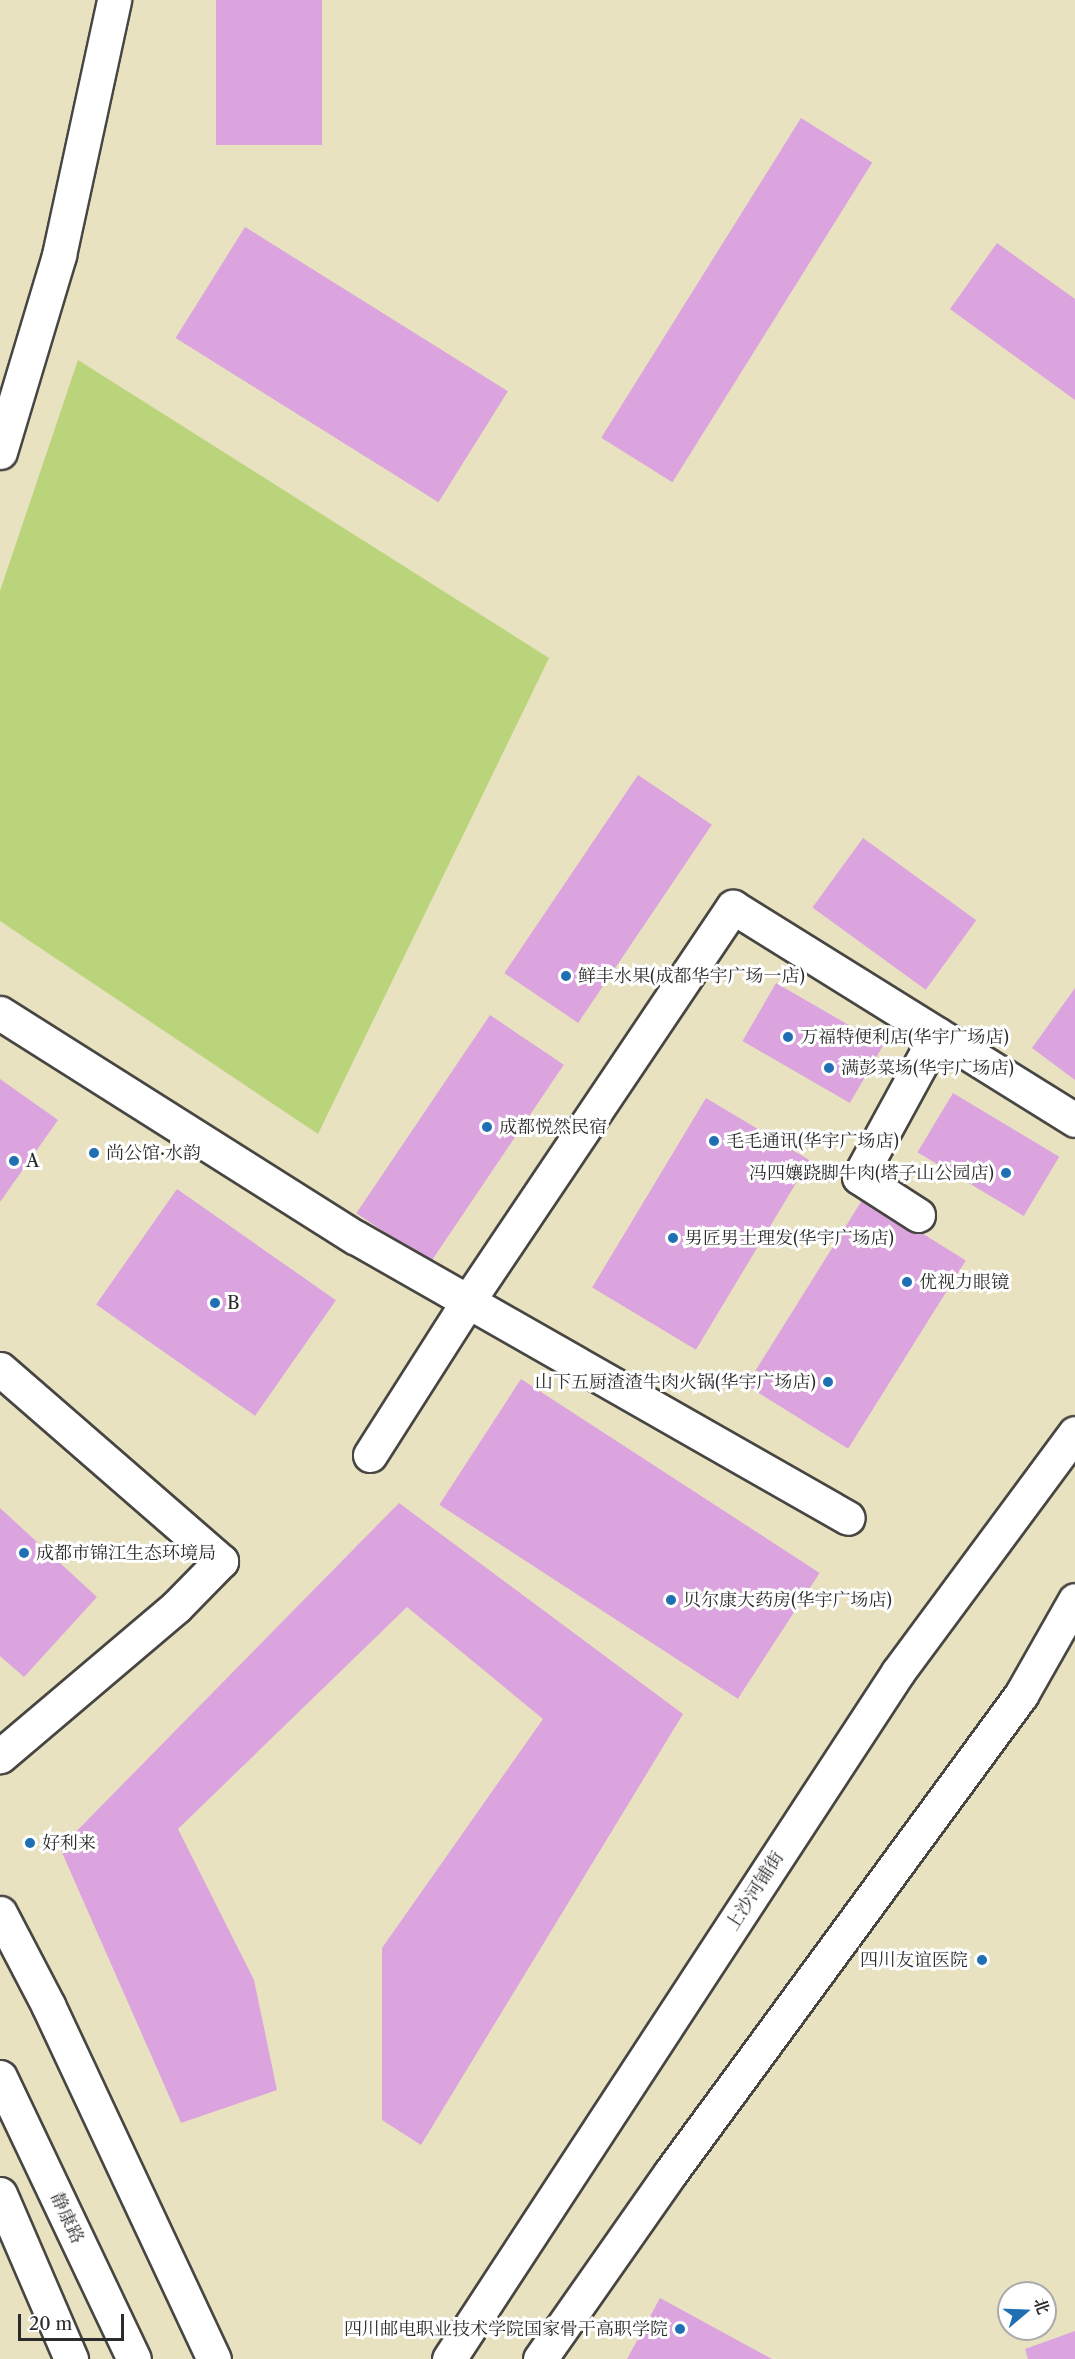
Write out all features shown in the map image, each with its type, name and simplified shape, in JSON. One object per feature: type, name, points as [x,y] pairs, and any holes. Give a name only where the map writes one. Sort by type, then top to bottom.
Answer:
[{"type":"street","points":[[0,452],[59,255],[114,0]]},
{"type":"street","points":[[370,1455],[468,1301],[733,908],[1075,1120]]},
{"type":"street","points":[[0,1013],[355,1237],[848,1518]]},
{"type":"street","points":[[918,1215],[859,1177],[937,1034]]},
{"type":"street","points":[[0,1369],[221,1561],[176,1607],[0,1756]]},
{"type":"street","name":"上沙河铺街","points":[[449,2359],[898,1672],[1075,1433]]},
{"type":"street","points":[[540,2359],[671,2172],[1021,1695],[1075,1600]]},
{"type":"street","points":[[0,1913],[48,2005],[214,2359]]},
{"type":"street","name":"静康路","points":[[0,2078],[134,2359]]},
{"type":"street","points":[[0,2194],[71,2359]]},
{"type":"green space","points":[[78,360],[549,658],[318,1134],[0,921],[0,591]]},
{"type":"building","points":[[216,0],[322,0],[322,145],[216,145]]},
{"type":"building","points":[[801,118],[872,163],[672,482],[601,438]]},
{"type":"building","points":[[245,227],[508,391],[438,502],[176,338]]},
{"type":"building","points":[[997,243],[1075,299],[1075,400],[950,309]]},
{"type":"building","points":[[638,775],[712,825],[578,1023],[504,973]]},
{"type":"building","points":[[863,838],[976,920],[926,990],[812,908]]},
{"type":"building","points":[[776,983],[883,1045],[850,1103],[743,1041]]},
{"type":"building","points":[[1075,988],[1075,1080],[1032,1048]]},
{"type":"building","points":[[490,1015],[564,1065],[430,1263],[356,1213]]},
{"type":"building","name":"A","points":[[0,1079],[58,1120],[0,1202]]},
{"type":"building","points":[[953,1093],[1059,1157],[1024,1216],[917,1152]]},
{"type":"building","points":[[706,1098],[810,1160],[696,1350],[592,1287]]},
{"type":"building","name":"B","points":[[177,1189],[336,1300],[255,1416],[96,1305]]},
{"type":"building","points":[[864,1197],[966,1261],[848,1449],[746,1385]]},
{"type":"building","points":[[521,1379],[820,1573],[738,1699],[439,1505]]},
{"type":"building","points":[[399,1503],[683,1714],[421,2145],[382,2120],[382,1948],[543,1719],[407,1607],[178,1829],[254,1980],[277,2090],[181,2123],[60,1848]]},
{"type":"building","name":"成都市锦江生态环境局","points":[[0,1508],[97,1597],[24,1677],[0,1656]]},
{"type":"building","name":"四川邮电职业技术学院国家骨干高职学院","points":[[660,2298],[772,2359],[627,2359]]},
{"type":"building","points":[[1075,2331],[1075,2359],[1028,2359],[1025,2349],[1047,2341],[1057,2341],[1057,2337]]},
{"type":"place","name":"鲜丰水果(成都华宇广场一店)","points":[[566,976]]},
{"type":"place","name":"万福特便利店(华宇广场店)","points":[[788,1037]]},
{"type":"place","name":"满彭菜场(华宇广场店)","points":[[829,1068]]},
{"type":"place","name":"成都悦然民宿","points":[[487,1127]]},
{"type":"place","name":"毛毛通讯(华宇广场店)","points":[[714,1141]]},
{"type":"place","name":"尚公馆·水韵","points":[[94,1153]]},
{"type":"place","name":"A","points":[[14,1161]]},
{"type":"place","name":"冯四孃跷脚牛肉(塔子山公园店)","points":[[1006,1173]]},
{"type":"place","name":"男匠男士理发(华宇广场店)","points":[[673,1238]]},
{"type":"place","name":"优视力眼镜","points":[[907,1282]]},
{"type":"place","name":"B","points":[[215,1303]]},
{"type":"place","name":"山下五厨渣渣牛肉火锅(华宇广场店)","points":[[828,1382]]},
{"type":"place","name":"成都市锦江生态环境局","points":[[24,1553]]},
{"type":"place","name":"贝尔康大药房(华宇广场店)","points":[[671,1600]]},
{"type":"place","name":"好利来","points":[[30,1843]]},
{"type":"place","name":"四川友谊医院","points":[[982,1960]]},
{"type":"place","name":"四川邮电职业技术学院国家骨干高职学院","points":[[680,2329]]}]
